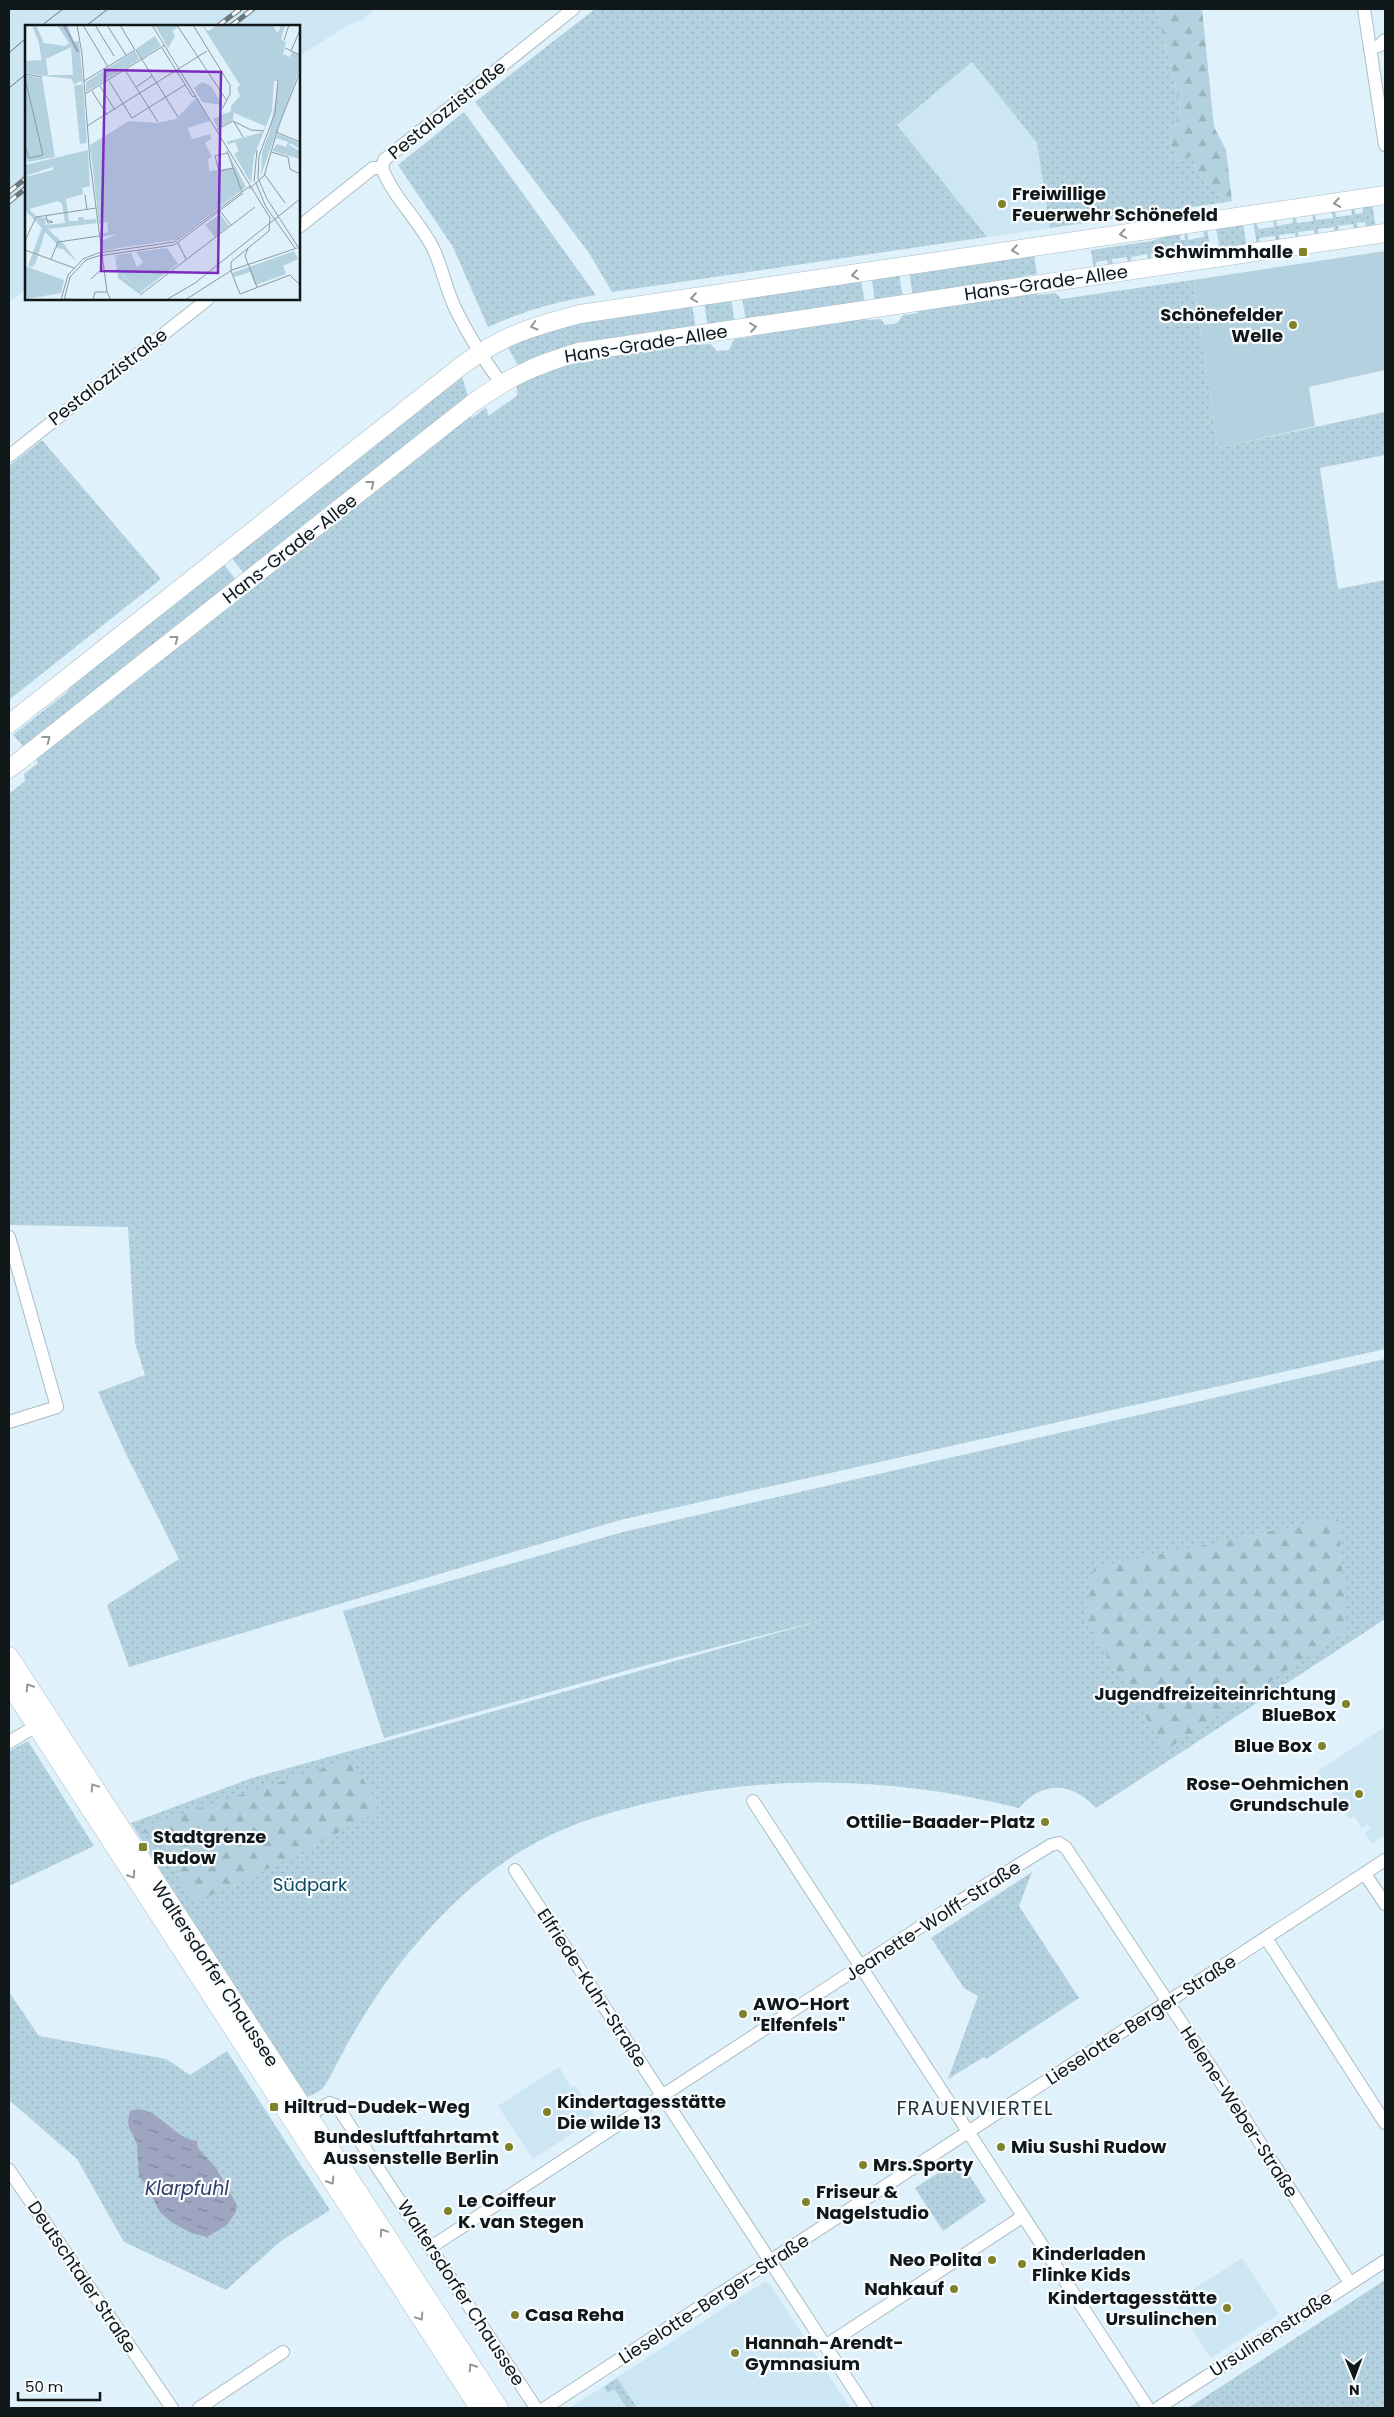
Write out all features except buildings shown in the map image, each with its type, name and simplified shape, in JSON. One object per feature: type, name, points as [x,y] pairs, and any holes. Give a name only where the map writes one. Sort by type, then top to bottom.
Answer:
[{"type":"street","name":"Pestalozzistraße","points":[[300,226],[373,168],[382,168],[384,160],[573,9]]},
{"type":"street","points":[[1364,9],[1385,145]]},
{"type":"street","points":[[1370,48],[1379,46],[1385,40]]},
{"type":"street","points":[[382,168],[387,181],[414,217],[433,249],[455,308],[480,352],[501,383]]},
{"type":"street","name":"Hans-Grade-Allee","points":[[9,724],[480,352],[529,327],[580,314],[1385,195]]},
{"type":"street","name":"Hans-Grade-Allee","points":[[9,770],[501,383],[536,365],[579,352],[1385,233]]},
{"type":"street","name":"Pestalozzistraße","points":[[9,456],[207,300]]},
{"type":"street","points":[[9,1237],[57,1407],[9,1422]]},
{"type":"street","name":"Waltersdorfer Chaussee","points":[[9,1656],[42,1722],[300,2119],[479,2408]]},
{"type":"street","name":"Waltersdorfer Chaussee","points":[[9,1684],[42,1722]]},
{"type":"street","points":[[9,1742],[42,1722]]},
{"type":"street","points":[[752,1801],[1148,2408]]},
{"type":"street","name":"Jeanette-Wolff-Straße","points":[[431,2247],[960,1901],[1051,1845],[1060,1843]]},
{"type":"street","name":"Helene-Weber-Straße","points":[[1060,1843],[1066,1848],[1235,2104],[1350,2283]]},
{"type":"street","name":"Lieselotte-Berger-Straße","points":[[545,2408],[1385,1860]]},
{"type":"street","name":"Elfriede-Kuhr-Straße","points":[[514,1870],[866,2408]]},
{"type":"street","points":[[1365,1874],[1385,1904]]},
{"type":"street","points":[[1266,1938],[1385,2123]]},
{"type":"street","name":"Waltersdorfer Chaussee","points":[[300,2119],[330,2103],[337,2106],[536,2408]]},
{"type":"street","name":"Waltersdorfer Chaussee","points":[[300,2119],[499,2408]]},
{"type":"street","name":"Deutschtaler Straße","points":[[9,2170],[172,2408]]},
{"type":"street","points":[[825,2346],[1022,2217]]},
{"type":"street","name":"Ursulinenstraße","points":[[1158,2408],[1385,2260]]},
{"type":"street","points":[[199,2408],[283,2352]]},
{"type":"shaded area","points":[[9,9],[376,9],[362,20],[350,24],[300,55],[300,25],[25,25],[25,290],[9,302]]},
{"type":"shaded area","points":[[972,62],[1037,143],[1050,228],[987,237],[897,125]]},
{"type":"shaded area","name":"Rose-Oehmichen Grundschule","points":[[1385,1727],[1385,1835],[1372,1844],[1365,1833],[1371,1829],[1367,1824],[1362,1828],[1354,1816],[1349,1819],[1318,1771]]},
{"type":"shaded area","name":"Kindertagesstätte Die wilde 13","points":[[559,2067],[572,2088],[576,2086],[596,2118],[533,2159],[498,2106]]},
{"type":"shaded area","name":"Kindertagesstätte Ursulinchen","points":[[1242,2258],[1279,2314],[1211,2358],[1174,2302]]},
{"type":"shaded area","name":"Hannah-Arendt- Gymnasium","points":[[764,2282],[769,2283],[850,2408],[570,2408]]},
{"type":"green space","points":[[595,9],[1157,9],[1181,110],[1169,139],[1178,162],[1191,156],[1200,176],[1227,202],[1050,228],[1037,143],[972,62],[897,125],[987,237],[612,292],[589,253],[475,102]]},
{"type":"green space","points":[[1157,9],[1202,9],[1214,127],[1226,150],[1232,201],[1227,202],[1200,176],[1191,156],[1178,162],[1169,139],[1181,110]]},
{"type":"green space","points":[[464,112],[596,295],[541,307],[488,327],[453,247],[398,165]]},
{"type":"green space","points":[[1372,203],[1376,229],[1366,230],[1365,222],[1357,223],[1358,231],[1354,232],[1353,224],[1338,226],[1339,234],[1335,235],[1334,227],[1318,229],[1319,237],[1315,238],[1314,230],[1298,232],[1299,240],[1296,241],[1295,233],[1279,235],[1280,243],[1276,244],[1275,236],[1259,238],[1260,246],[1257,246],[1253,221],[1256,221],[1258,229],[1274,227],[1273,218],[1276,218],[1277,226],[1293,223],[1292,215],[1295,215],[1297,223],[1313,221],[1312,212],[1315,212],[1316,220],[1333,218],[1331,209],[1335,209],[1336,217],[1352,215],[1351,207],[1354,206],[1355,214],[1363,213],[1362,205]]},
{"type":"green space","points":[[1243,223],[1247,248],[1220,252],[1216,227]]},
{"type":"green space","points":[[1207,228],[1211,253],[1207,254],[1205,245],[1190,248],[1191,256],[1188,257],[1186,248],[1170,251],[1171,259],[1168,260],[1167,251],[1151,253],[1152,262],[1149,263],[1147,254],[1131,257],[1132,265],[1129,266],[1127,257],[1112,259],[1113,268],[1109,268],[1107,260],[1096,262],[1097,270],[1094,271],[1091,250],[1152,241],[1179,232],[1181,240],[1185,240],[1184,231],[1187,231],[1188,240],[1204,237],[1203,229]]},
{"type":"green space","name":"Schönefelder Welle","points":[[1385,251],[1385,370],[1309,387],[1315,426],[1218,448],[1193,280]]},
{"type":"green space","points":[[1034,254],[1037,274],[913,297],[909,272]]},
{"type":"green space","points":[[899,273],[903,299],[875,303],[872,278]]},
{"type":"green space","points":[[861,279],[865,304],[746,322],[742,297]]},
{"type":"green space","points":[[1193,280],[1218,448],[1385,412],[1385,455],[1320,468],[1338,589],[1385,580],[1385,1349],[620,1520],[129,1667],[107,1605],[179,1559],[125,1452],[98,1392],[145,1375],[135,1343],[128,1227],[9,1225],[9,794],[25,781],[24,774],[38,763],[35,758],[468,414],[472,418],[485,408],[487,409],[488,416],[517,396],[517,386],[567,361],[694,341],[696,345],[711,344],[717,351],[729,350],[734,339],[751,337],[751,333],[866,316],[867,320],[881,319],[885,325],[897,323],[903,315],[918,313],[918,308],[1036,291],[1037,295],[1056,293],[1061,299]]},
{"type":"green space","points":[[731,298],[735,324],[708,328],[704,302]]},
{"type":"green space","points":[[692,304],[696,330],[519,367],[506,344],[545,329]]},
{"type":"green space","points":[[461,373],[469,400],[246,576],[230,556]]},
{"type":"green space","points":[[42,440],[161,579],[9,700],[9,466]]},
{"type":"green space","points":[[223,563],[238,583],[27,750],[13,735],[66,693],[80,675]]},
{"type":"green space","name":"Südpark","points":[[1385,1359],[1385,1619],[1096,1808],[1077,1793],[1058,1788],[1038,1793],[1019,1808],[929,1790],[884,1785],[793,1783],[747,1786],[702,1792],[626,1808],[596,1817],[551,1835],[519,1852],[457,1900],[398,1966],[357,2028],[325,2086],[303,2099],[131,1823],[252,1778],[827,1619],[650,1664],[384,1738],[343,1611],[623,1532]]},
{"type":"green space","points":[[1338,1517],[1347,1631],[1166,1750],[1085,1619],[1094,1568]]},
{"type":"green space","points":[[28,1741],[94,1846],[9,1886],[9,1751]]},
{"type":"green space","points":[[345,1761],[352,1762],[377,1801],[377,1812],[288,1859],[196,1902],[144,1831],[147,1825]]},
{"type":"green space","points":[[1032,1872],[1019,1906],[1079,1998],[986,2059],[984,2057],[948,2079],[978,1996],[964,1988],[931,1938]]},
{"type":"green space","points":[[9,1992],[39,2036],[166,2059],[190,2075],[227,2051],[330,2210],[281,2241],[226,2290],[124,2242],[77,2159],[9,2100]]},
{"type":"green space","points":[[959,2159],[986,2201],[943,2231],[915,2188]]},
{"type":"green space","points":[[1385,2280],[1385,2408],[1188,2408]]},
{"type":"green space","points":[[617,2378],[637,2408],[627,2408],[614,2389],[608,2393],[604,2387]]},
{"type":"water","name":"Klarpfuhl","points":[[138,2109],[154,2115],[182,2135],[197,2141],[198,2148],[216,2168],[237,2205],[235,2213],[227,2225],[207,2237],[191,2233],[170,2221],[160,2212],[145,2183],[139,2177],[137,2144],[129,2128],[128,2121],[130,2111]]},
{"type":"tram line","points":[[42,25],[63,9]]},
{"type":"tram line","points":[[87,25],[108,9]]},
{"type":"tram line","points":[[9,53],[25,39]]},
{"type":"tram line","points":[[9,88],[25,75]]},
{"type":"railway","points":[[219,25],[240,9]]},
{"type":"railway","points":[[232,25],[253,9]]},
{"type":"railway","points":[[9,192],[25,179]]},
{"type":"railway","points":[[9,202],[25,189]]},
{"type":"place","name":"Freiwillige Feuerwehr Schönefeld","points":[[1002,204]]},
{"type":"place","name":"Schwimmhalle","points":[[1303,252]]},
{"type":"place","name":"Schönefelder Welle","points":[[1293,325]]},
{"type":"place","name":"Jugendfreizeiteinrichtung BlueBox","points":[[1346,1704]]},
{"type":"place","name":"Blue Box","points":[[1322,1746]]},
{"type":"place","name":"Rose-Oehmichen Grundschule","points":[[1359,1794]]},
{"type":"place","name":"Ottilie-Baader-Platz","points":[[1045,1822]]},
{"type":"place","name":"Stadtgrenze Rudow","points":[[143,1847]]},
{"type":"place","name":"AWO-Hort \"Elfenfels\"","points":[[743,2014]]},
{"type":"place","name":"Hiltrud-Dudek-Weg","points":[[274,2107]]},
{"type":"place","name":"Kindertagesstätte Die wilde 13","points":[[547,2112]]},
{"type":"place","name":"Bundesluftfahrtamt Aussenstelle Berlin","points":[[509,2147]]},
{"type":"place","name":"Miu Sushi Rudow","points":[[1001,2147]]},
{"type":"place","name":"Mrs.Sporty","points":[[863,2165]]},
{"type":"place","name":"Friseur & Nagelstudio","points":[[806,2202]]},
{"type":"place","name":"Le Coiffeur K. van Stegen","points":[[448,2211]]},
{"type":"place","name":"Neo Polita","points":[[992,2260]]},
{"type":"place","name":"Kinderladen Flinke Kids","points":[[1022,2264]]},
{"type":"place","name":"Nahkauf","points":[[954,2289]]},
{"type":"place","name":"Kindertagesstätte Ursulinchen","points":[[1227,2308]]},
{"type":"place","name":"Casa Reha","points":[[515,2315]]},
{"type":"place","name":"Hannah-Arendt- Gymnasium","points":[[735,2353]]},
{"type":"district","name":"FRAUENVIERTEL","points":[[975,2108]]}]
